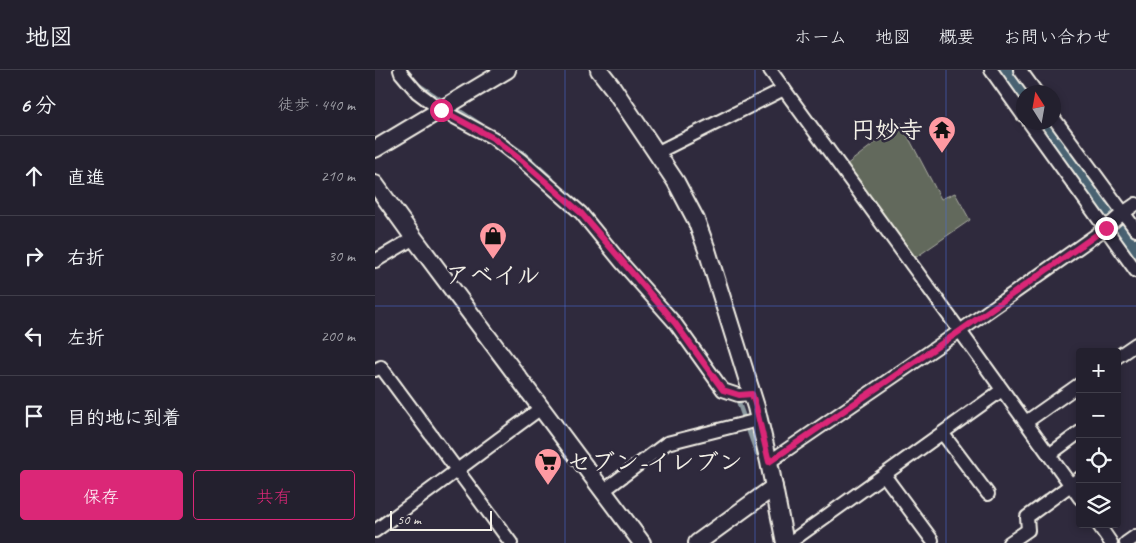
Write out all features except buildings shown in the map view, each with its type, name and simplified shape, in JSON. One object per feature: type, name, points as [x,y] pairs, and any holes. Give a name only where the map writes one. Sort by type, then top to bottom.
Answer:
[{"type":"street","points":[[400,70],[417,92],[441,110],[493,138],[581,213],[675,323],[723,390],[745,395]]},
{"type":"street","points":[[375,149],[507,70]]},
{"type":"street","points":[[599,70],[676,182],[696,220],[707,250],[751,422],[769,462],[785,543]]},
{"type":"street","points":[[770,70],[1049,455],[1075,482],[1027,517],[1028,530],[1009,543]]},
{"type":"street","points":[[991,70],[1016,105]]},
{"type":"street","points":[[1020,70],[1031,85]]},
{"type":"street","points":[[657,153],[784,89]]},
{"type":"street","points":[[1061,127],[1136,230]]},
{"type":"street","points":[[1035,130],[1136,271]]},
{"type":"street","points":[[375,184],[642,543]]},
{"type":"street","points":[[769,462],[960,331],[1106,228],[1136,204]]},
{"type":"street","points":[[375,261],[414,238]]},
{"type":"street","points":[[1121,354],[1136,344]]},
{"type":"street","points":[[375,370],[381,367],[511,543]]},
{"type":"street","points":[[1026,422],[1076,387]]},
{"type":"street","points":[[789,543],[1002,390]]},
{"type":"street","points":[[375,531],[541,408]]},
{"type":"street","points":[[603,491],[667,443],[751,422]]},
{"type":"street","points":[[943,434],[988,494]]},
{"type":"street","points":[[1049,455],[1076,435]]},
{"type":"street","points":[[884,475],[932,540]]},
{"type":"street","points":[[697,543],[774,487]]},
{"type":"street","points":[[1101,528],[1111,543]]},
{"type":"street","points":[[1126,543],[1136,536]]},
{"type":"green space","points":[[901,123],[941,199],[955,193],[970,220],[912,260],[846,165]]},
{"type":"waterway","points":[[1007,70],[1017,85]]},
{"type":"waterway","points":[[416,83],[443,101]]},
{"type":"waterway","points":[[455,108],[481,125]]},
{"type":"waterway","points":[[1051,130],[1136,248]]},
{"type":"waterway","points":[[510,144],[522,152],[552,179]]},
{"type":"waterway","points":[[737,398],[757,454]]},
{"type":"place","name":"円妙寺","points":[[942,154]]},
{"type":"place","name":"アベイル","points":[[493,260]]},
{"type":"place","name":"セブン-イレブン","points":[[548,486]]},
{"type":"route","points":[[441,110],[493,138],[581,213],[675,323],[723,390],[739,395],[752,394],[769,462],[1106,228]]}]
